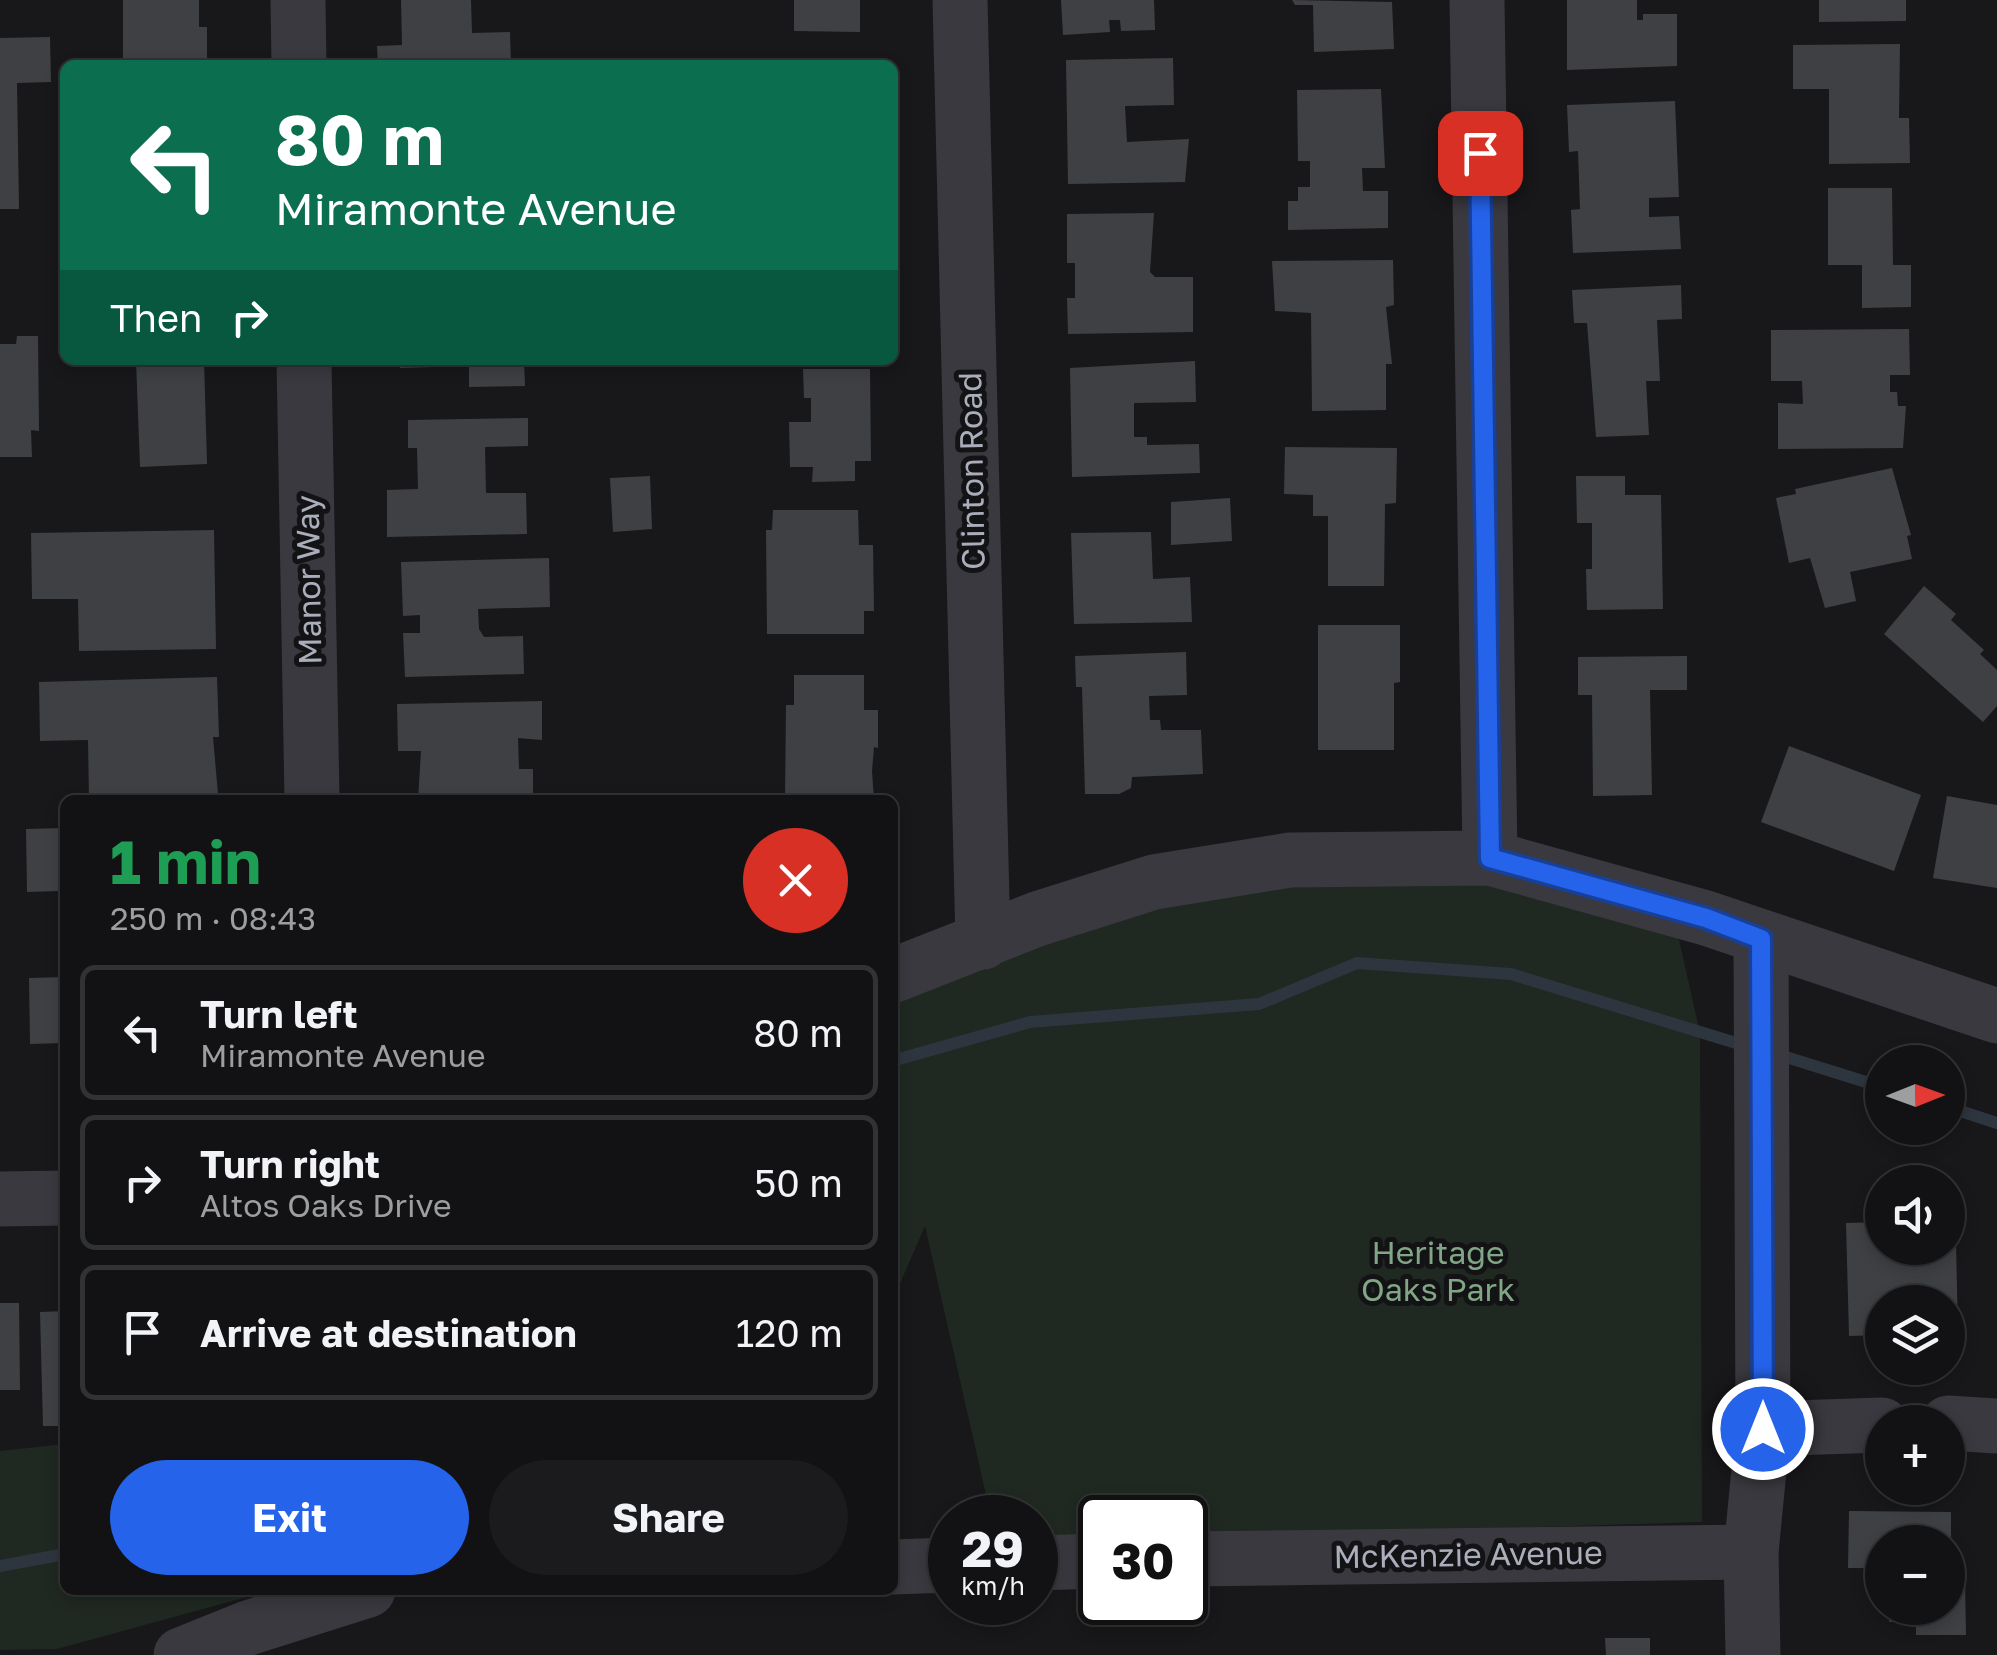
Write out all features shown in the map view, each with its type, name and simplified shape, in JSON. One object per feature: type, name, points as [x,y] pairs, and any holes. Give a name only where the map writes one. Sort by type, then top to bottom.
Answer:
[{"type":"street","points":[[298,0],[299,60]]},
{"type":"street","name":"Clinton Road","points":[[960,0],[983,942]]},
{"type":"street","points":[[1477,0],[1490,858]]},
{"type":"street","name":"Manor Way","points":[[304,365],[312,795]]},
{"type":"street","points":[[898,974],[1098,898],[1154,882],[1306,860],[1490,858],[1706,918],[1997,1016]]},
{"type":"street","points":[[1753,1655],[1751,1552],[1763,1429],[1761,939]]},
{"type":"street","points":[[0,1198],[60,1198]]},
{"type":"street","points":[[1965,1425],[1997,1426]]},
{"type":"street","points":[[1763,1429],[1865,1426]]},
{"type":"street","name":"McKenzie Avenue","points":[[1208,1559],[1751,1552]]},
{"type":"street","points":[[898,1567],[928,1566]]},
{"type":"street","points":[[181,1655],[248,1628],[352,1595]]},
{"type":"green space","name":"Heritage Oaks Park","points":[[1426,858],[1673,913],[1700,1033],[1702,1522],[1208,1537],[1208,1495],[1078,1495],[1078,1542],[1058,1542],[1058,1495],[986,1495],[925,1226],[898,1288],[898,974],[983,942]]},
{"type":"green space","points":[[60,1445],[60,1595],[254,1595],[57,1649],[0,1650],[0,1451]]},
{"type":"building","points":[[123,0],[199,0],[199,27],[207,27],[207,60],[123,60]]},
{"type":"building","points":[[401,0],[471,0],[472,33],[510,32],[511,60],[378,60],[377,46],[402,45]]},
{"type":"building","points":[[794,0],[860,0],[860,32],[794,31]]},
{"type":"building","points":[[1061,0],[1154,0],[1155,30],[1121,31],[1120,20],[1109,20],[1110,32],[1063,35]]},
{"type":"building","points":[[1292,0],[1392,2],[1394,49],[1314,52],[1313,5],[1295,5]]},
{"type":"building","points":[[1567,0],[1637,0],[1637,20],[1643,20],[1643,14],[1677,14],[1677,66],[1567,70]]},
{"type":"building","points":[[1819,0],[1906,0],[1906,21],[1819,22]]},
{"type":"building","points":[[50,37],[51,82],[17,83],[19,209],[0,209],[0,38]]},
{"type":"building","points":[[1900,44],[1899,118],[1909,118],[1910,163],[1829,164],[1829,89],[1793,89],[1793,45]]},
{"type":"building","points":[[1173,58],[1174,105],[1125,106],[1127,142],[1189,139],[1185,182],[1068,184],[1066,60]]},
{"type":"building","points":[[1381,89],[1385,168],[1362,168],[1363,191],[1388,191],[1388,228],[1288,230],[1288,201],[1298,201],[1298,187],[1310,187],[1310,161],[1298,161],[1297,90]]},
{"type":"building","points":[[1675,101],[1679,197],[1649,198],[1649,217],[1679,216],[1681,249],[1573,253],[1571,210],[1580,209],[1578,151],[1569,152],[1567,105]]},
{"type":"building","points":[[1828,188],[1892,188],[1893,265],[1911,265],[1911,307],[1862,308],[1862,265],[1828,265]]},
{"type":"building","points":[[1154,213],[1150,272],[1155,277],[1193,277],[1193,332],[1068,334],[1067,298],[1075,298],[1075,263],[1067,263],[1067,214]]},
{"type":"building","points":[[1393,260],[1394,305],[1386,307],[1392,364],[1386,364],[1386,410],[1312,411],[1311,313],[1275,311],[1272,261]]},
{"type":"building","points":[[1681,285],[1682,319],[1657,320],[1660,381],[1646,381],[1649,435],[1596,437],[1587,323],[1574,323],[1572,290]]},
{"type":"building","points":[[1909,329],[1910,375],[1890,375],[1890,392],[1897,392],[1898,406],[1906,406],[1903,448],[1778,449],[1778,403],[1803,404],[1802,381],[1771,381],[1771,330]]},
{"type":"building","points":[[17,336],[38,336],[39,431],[31,430],[32,457],[0,457],[0,344],[16,344]]},
{"type":"building","points":[[1195,361],[1196,402],[1134,403],[1134,437],[1147,437],[1147,445],[1199,444],[1200,473],[1072,477],[1070,368]]},
{"type":"building","points":[[136,365],[204,365],[207,464],[140,467]]},
{"type":"building","points":[[400,365],[524,365],[525,386],[469,387],[469,366]]},
{"type":"building","points":[[803,369],[870,369],[871,461],[855,461],[855,481],[812,482],[813,467],[790,467],[789,422],[811,422],[811,398],[804,398]]},
{"type":"building","points":[[528,418],[528,446],[485,447],[486,493],[526,493],[527,534],[387,537],[387,490],[418,489],[417,448],[408,448],[408,420]]},
{"type":"building","points":[[1285,447],[1397,448],[1396,503],[1385,504],[1384,586],[1328,586],[1328,516],[1313,516],[1313,495],[1284,494]]},
{"type":"building","points":[[1892,468],[1911,535],[1907,536],[1912,559],[1850,572],[1856,601],[1825,608],[1810,558],[1789,563],[1776,498],[1796,494],[1795,489]]},
{"type":"building","points":[[650,476],[652,529],[613,532],[610,478]]},
{"type":"building","points":[[1576,476],[1625,476],[1625,495],[1661,495],[1663,609],[1587,610],[1586,569],[1592,569],[1592,523],[1577,523]]},
{"type":"building","points":[[1230,498],[1232,541],[1171,545],[1171,502]]},
{"type":"building","points":[[773,510],[858,510],[859,545],[873,545],[874,611],[864,611],[864,634],[767,634],[766,530],[772,530]]},
{"type":"building","points":[[214,530],[216,649],[79,651],[78,599],[32,599],[31,533]]},
{"type":"building","points":[[1151,532],[1153,579],[1190,577],[1192,622],[1074,624],[1071,533]]},
{"type":"building","points":[[549,558],[550,607],[478,609],[479,629],[484,637],[523,636],[524,674],[405,677],[403,633],[420,633],[420,615],[403,616],[401,562]]},
{"type":"building","points":[[1924,586],[1956,614],[1951,620],[1984,650],[1980,654],[1997,670],[1997,706],[1983,722],[1884,634]]},
{"type":"building","points":[[1318,625],[1400,625],[1400,682],[1394,683],[1394,750],[1318,750]]},
{"type":"building","points":[[1186,652],[1187,695],[1149,696],[1150,720],[1160,720],[1161,730],[1201,730],[1203,774],[1132,777],[1131,788],[1119,794],[1085,794],[1082,687],[1076,687],[1075,656]]},
{"type":"building","points":[[1687,656],[1687,690],[1650,690],[1652,795],[1593,796],[1592,695],[1578,695],[1578,657]]},
{"type":"building","points":[[794,675],[864,675],[864,710],[878,710],[874,795],[785,795],[786,705],[794,705]]},
{"type":"building","points":[[217,677],[219,737],[213,737],[218,794],[89,795],[88,740],[40,741],[39,682]]},
{"type":"building","points":[[542,701],[542,740],[518,738],[519,769],[533,769],[533,795],[418,795],[421,751],[398,751],[397,704]]},
{"type":"building","points":[[1789,746],[1921,795],[1894,871],[1761,822]]},
{"type":"building","points":[[1947,796],[1997,805],[1997,888],[1933,878]]},
{"type":"building","points":[[60,828],[60,891],[27,892],[26,829]]},
{"type":"building","points":[[60,977],[60,1043],[30,1044],[29,978]]},
{"type":"building","points":[[1865,1222],[1865,1265],[1956,1265],[1957,1285],[1865,1285],[1865,1336],[1849,1336],[1846,1223]]},
{"type":"building","points":[[0,1303],[19,1303],[20,1390],[0,1390]]},
{"type":"building","points":[[60,1311],[60,1426],[43,1426],[40,1312]]},
{"type":"building","points":[[1849,1511],[1951,1512],[1951,1525],[1865,1525],[1865,1568],[1848,1568]]},
{"type":"building","points":[[1965,1580],[1966,1635],[1916,1635],[1916,1625],[1965,1625]]},
{"type":"building","points":[[1605,1638],[1650,1638],[1650,1655],[1606,1655]]},
{"type":"waterway","points":[[898,1059],[1030,1022],[1259,1004],[1357,963],[1511,974],[1749,1047]]},
{"type":"waterway","points":[[1773,1053],[1865,1082]]},
{"type":"waterway","points":[[1965,1113],[1997,1123]]},
{"type":"waterway","points":[[0,1566],[60,1555]]},
{"type":"route","points":[[1480,153],[1490,858],[1706,918],[1761,939],[1763,1429]]}]
